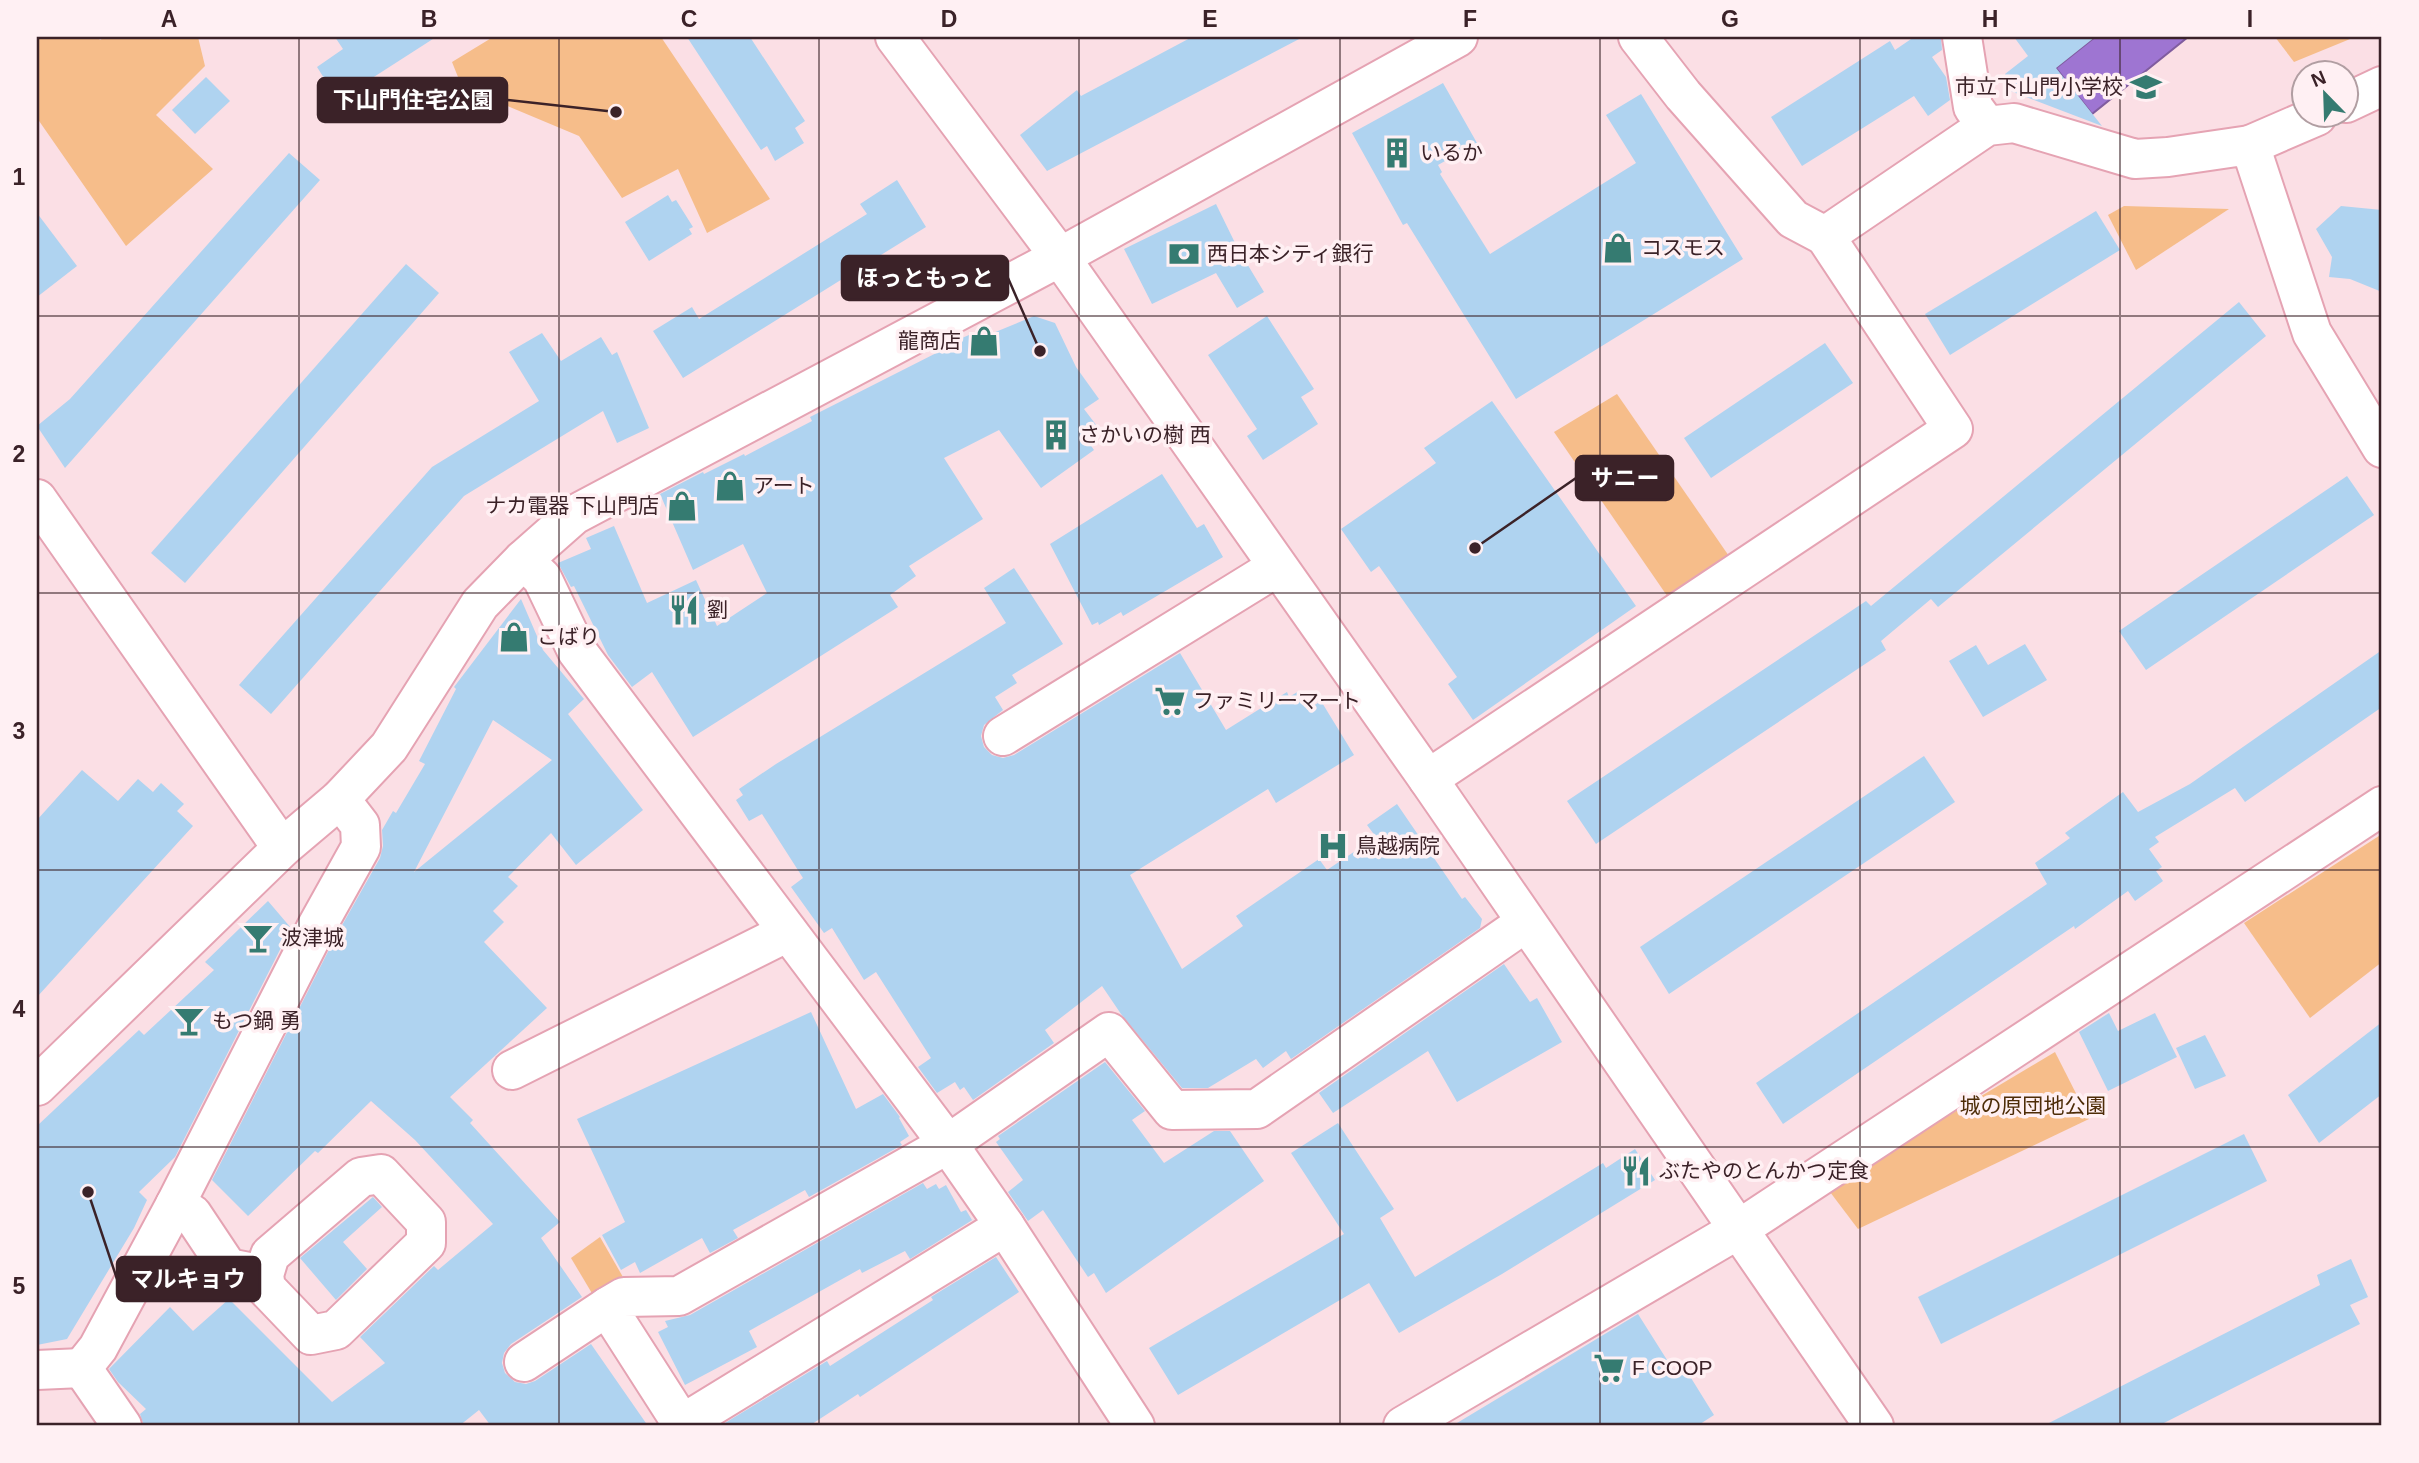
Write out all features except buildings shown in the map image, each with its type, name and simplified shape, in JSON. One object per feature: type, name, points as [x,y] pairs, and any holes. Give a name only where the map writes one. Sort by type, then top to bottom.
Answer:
[{"type":"street","points":[[895,37],[1060,257],[1428,779],[1874,1426]]},
{"type":"street","points":[[37,1086],[282,848],[340,799],[389,747],[480,604],[523,560],[574,515],[1060,257],[1458,37]]},
{"type":"street","points":[[1428,779],[1953,429],[1825,236],[1793,219],[1683,95],[1638,37]]},
{"type":"street","points":[[1962,37],[1973,107],[1986,126]]},
{"type":"street","points":[[2360,96],[2382,86]]},
{"type":"street","points":[[1825,236],[1986,126],[2014,123],[2135,159],[2250,145],[2290,127]]},
{"type":"street","points":[[2250,145],[2312,333],[2382,448]]},
{"type":"street","points":[[37,499],[282,848]]},
{"type":"street","points":[[523,560],[542,578],[577,651],[948,1144],[1005,1226],[1135,1426]]},
{"type":"street","points":[[1003,736],[1277,567]]},
{"type":"street","points":[[37,1370],[82,1368],[98,1348],[174,1205],[317,926],[361,847],[360,825],[340,799]]},
{"type":"street","points":[[1403,1426],[1738,1229],[2382,806]]},
{"type":"street","points":[[524,1362],[624,1297],[679,1296],[948,1144],[1109,1032],[1172,1110],[1257,1109],[1525,923]]},
{"type":"street","points":[[512,1070],[788,932]]},
{"type":"street","points":[[174,1205],[192,1214],[228,1268],[264,1275]]},
{"type":"street","points":[[607,1307],[680,1425],[1005,1226]]},
{"type":"street","points":[[82,1368],[121,1426]]},
{"type":"green space","points":[[37,37],[98,37],[100,40],[105,37],[198,37],[205,66],[156,115],[213,169],[126,246],[37,118]]},
{"type":"green space","points":[[493,37],[661,37],[770,199],[707,233],[678,169],[622,198],[579,136],[462,87],[452,62]]},
{"type":"green space","points":[[2275,37],[2355,37],[2299,60],[2292,60]]},
{"type":"green space","points":[[2124,206],[2229,209],[2136,270],[2108,215]]},
{"type":"green space","points":[[1617,394],[1731,559],[1670,600],[1554,432]]},
{"type":"green space","points":[[2382,834],[2382,962],[2310,1018],[2244,923]]},
{"type":"green space","name":"城の原団地公園","points":[[2055,1052],[2089,1119],[1858,1229],[1827,1188]]},
{"type":"green space","points":[[600,1237],[639,1305],[609,1322],[571,1258]]},
{"type":"shaded area","points":[[2095,37],[2188,37],[2092,114],[2056,68]]},
{"type":"place","name":"市立下山門小学校","points":[[2146,87]]},
{"type":"place","name":"下山門住宅公園","points":[[616,112]]},
{"type":"place","name":"いるか","points":[[1397,153]]},
{"type":"place","name":"コスモス","points":[[1618,248]]},
{"type":"place","name":"西日本シティ銀行","points":[[1184,254]]},
{"type":"place","name":"龍商店","points":[[984,341]]},
{"type":"place","name":"ほっともっと","points":[[1040,351]]},
{"type":"place","name":"さかいの樹 西","points":[[1056,435]]},
{"type":"place","name":"アート","points":[[730,486]]},
{"type":"place","name":"ナカ電器 下山門店","points":[[682,506]]},
{"type":"place","name":"サニー","points":[[1475,548]]},
{"type":"place","name":"劉","points":[[684,610]]},
{"type":"place","name":"こばり","points":[[514,637]]},
{"type":"place","name":"ファミリーマート","points":[[1170,701]]},
{"type":"place","name":"鳥越病院","points":[[1333,846]]},
{"type":"place","name":"波津城","points":[[258,938]]},
{"type":"place","name":"もつ鍋 勇","points":[[189,1021]]},
{"type":"place","name":"ぶたやのとんかつ定食","points":[[1636,1171]]},
{"type":"place","name":"マルキョウ","points":[[88,1192]]},
{"type":"place","name":"F COOP","points":[[1609,1368]]}]
